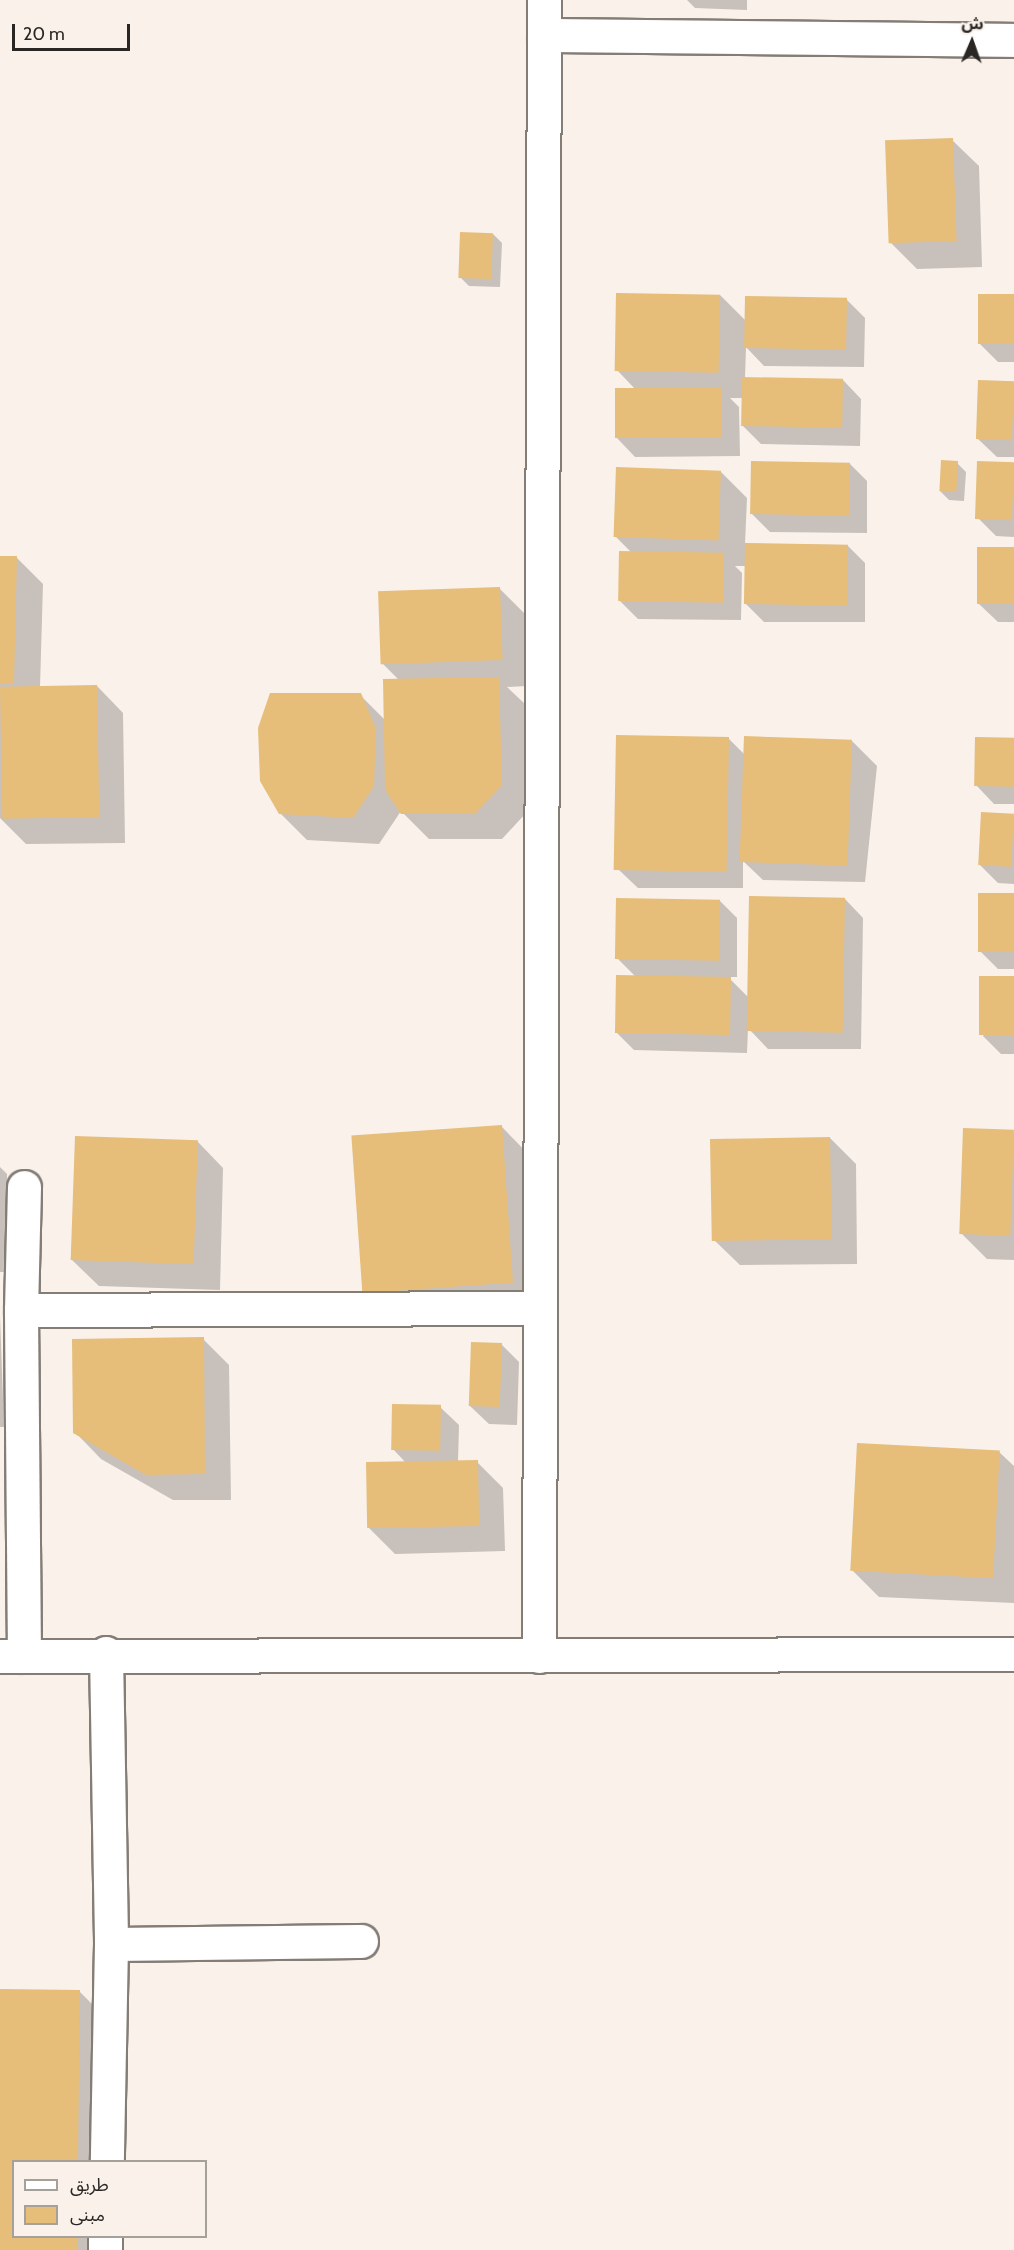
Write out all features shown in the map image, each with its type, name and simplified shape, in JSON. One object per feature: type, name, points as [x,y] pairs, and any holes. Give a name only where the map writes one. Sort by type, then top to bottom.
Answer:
[{"type":"street","points":[[539,1656],[544,0]]},
{"type":"street","points":[[543,35],[1014,40]]},
{"type":"street","points":[[24,1187],[12,1656],[106,1653],[539,1656],[1014,1654]]},
{"type":"street","points":[[21,1310],[540,1308]]},
{"type":"street","points":[[106,1653],[111,1944],[107,2160]]},
{"type":"street","points":[[111,1944],[361,1941]]},
{"type":"building","points":[[953,138],[957,241],[889,243],[885,140]]},
{"type":"building","points":[[460,232],[493,233],[491,279],[458,278]]},
{"type":"building","points":[[616,293],[720,295],[719,373],[615,371]]},
{"type":"building","points":[[978,294],[1014,294],[1014,344],[978,344]]},
{"type":"building","points":[[745,296],[847,298],[846,350],[744,348]]},
{"type":"building","points":[[742,377],[843,379],[842,428],[741,426]]},
{"type":"building","points":[[978,380],[1014,381],[1012,440],[976,439]]},
{"type":"building","points":[[615,388],[722,388],[722,438],[615,438]]},
{"type":"building","points":[[941,460],[958,461],[956,492],[939,491]]},
{"type":"building","points":[[751,461],[850,463],[849,516],[750,514]]},
{"type":"building","points":[[977,461],[1014,462],[1012,520],[975,519]]},
{"type":"building","points":[[616,467],[721,471],[718,541],[614,537]]},
{"type":"building","points":[[745,543],[848,545],[847,606],[744,604]]},
{"type":"building","points":[[977,547],[1014,547],[1014,604],[977,604]]},
{"type":"building","points":[[619,551],[724,553],[723,603],[618,601]]},
{"type":"building","points":[[0,556],[17,556],[14,683],[0,683]]},
{"type":"building","points":[[500,587],[503,660],[381,664],[378,591]]},
{"type":"building","points":[[499,677],[502,785],[476,813],[401,814],[385,790],[383,679]]},
{"type":"building","points":[[97,685],[99,817],[2,819],[0,687]]},
{"type":"building","points":[[270,693],[361,693],[376,729],[374,786],[353,818],[279,814],[260,781],[258,728]]},
{"type":"building","points":[[616,735],[729,737],[727,872],[614,870]]},
{"type":"building","points":[[744,736],[852,740],[848,866],[740,862]]},
{"type":"building","points":[[975,737],[1014,738],[1013,787],[974,786]]},
{"type":"building","points":[[981,812],[1014,814],[1011,867],[978,865]]},
{"type":"building","points":[[978,893],[1014,893],[1014,952],[978,952]]},
{"type":"building","points":[[749,896],[845,898],[843,1033],[747,1031]]},
{"type":"building","points":[[616,898],[720,900],[719,961],[615,959]]},
{"type":"building","points":[[616,975],[731,977],[730,1035],[615,1033]]},
{"type":"building","points":[[979,976],[1014,976],[1014,1035],[979,1035]]},
{"type":"building","points":[[502,1125],[513,1283],[362,1293],[351,1136]]},
{"type":"building","points":[[963,1128],[1014,1130],[1010,1236],[959,1234]]},
{"type":"building","points":[[75,1136],[198,1140],[194,1264],[71,1260]]},
{"type":"building","points":[[830,1137],[832,1239],[712,1241],[710,1139]]},
{"type":"building","points":[[204,1337],[205,1474],[146,1475],[73,1433],[72,1339]]},
{"type":"building","points":[[471,1342],[502,1343],[500,1407],[469,1406]]},
{"type":"building","points":[[392,1404],[441,1405],[440,1451],[391,1450]]},
{"type":"building","points":[[857,1443],[1000,1450],[993,1578],[850,1571]]},
{"type":"building","points":[[478,1460],[479,1526],[367,1528],[366,1462]]},
{"type":"building","points":[[0,1989],[80,1990],[78,2160],[12,2160],[12,2238],[78,2238],[78,2250],[0,2250]]}]
